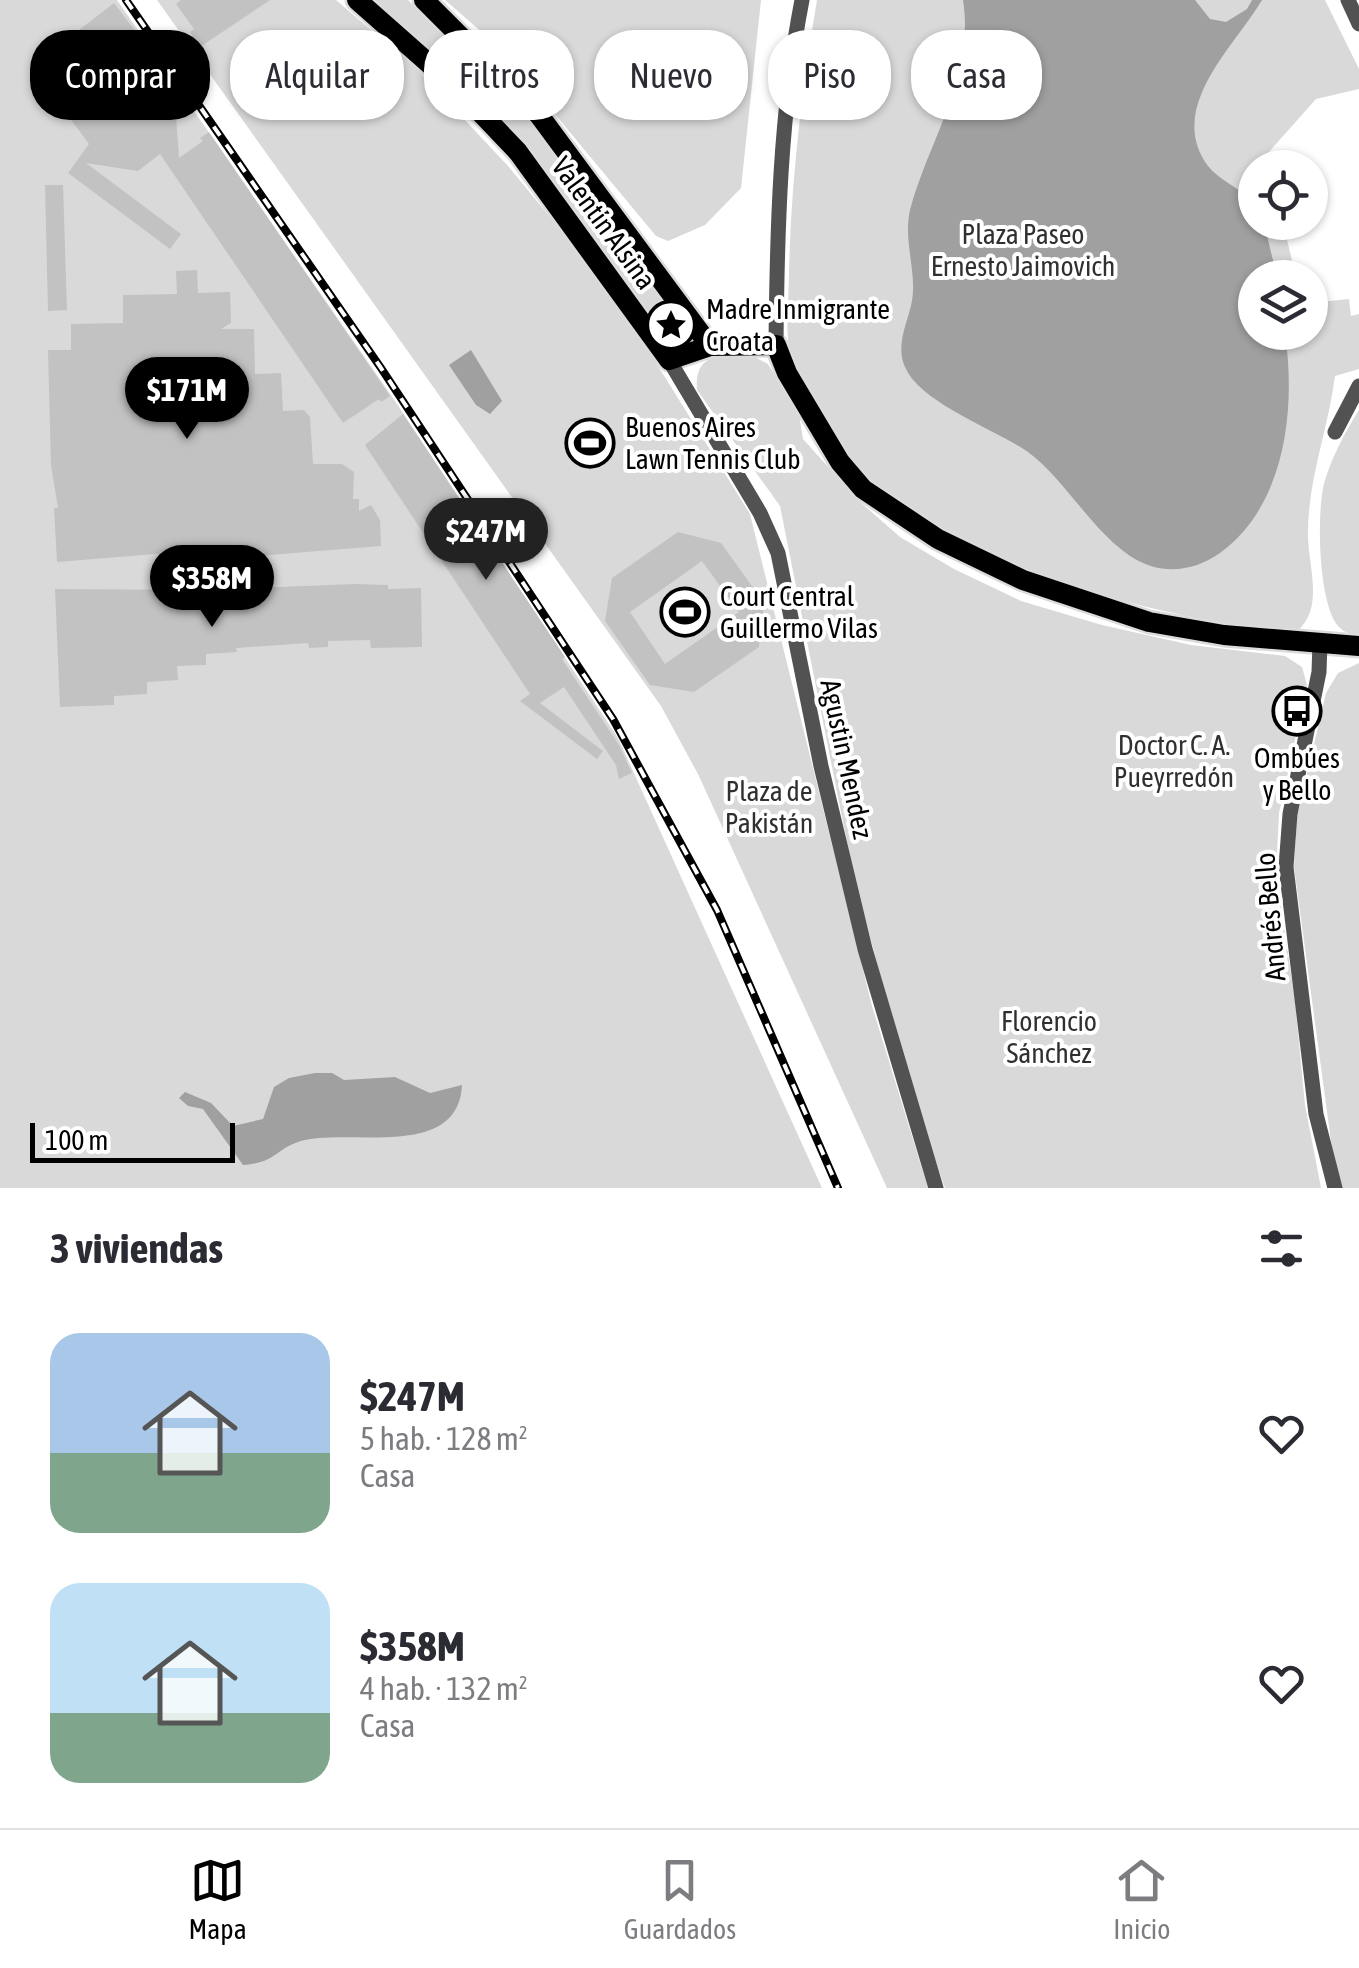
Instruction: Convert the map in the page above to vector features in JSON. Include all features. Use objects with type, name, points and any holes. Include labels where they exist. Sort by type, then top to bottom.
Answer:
[{"type":"main road","name":"Valentín Alsina","points":[[358,0],[460,90],[518,152],[669,360]]},
{"type":"main road","name":"Valentín Alsina","points":[[424,0],[539,115],[710,346]]},
{"type":"main road","points":[[669,360],[710,346],[776,345],[787,373],[852,476],[887,508],[938,540],[1022,580],[1149,622],[1224,635],[1359,646]]},
{"type":"street","points":[[776,345],[777,253],[789,78],[802,0]]},
{"type":"street","points":[[1348,0],[1359,24]]},
{"type":"street","name":"Agustin Mendez","points":[[669,360],[760,513],[778,553],[820,766],[864,949],[936,1188]]},
{"type":"street","points":[[1335,432],[1359,386]]},
{"type":"street","name":"Andrés Bello","points":[[1320,642],[1319,672],[1290,814],[1286,867],[1316,1114],[1335,1188]]},
{"type":"green space","points":[[0,0],[117,0],[138,30],[30,30],[30,120],[200,120],[395,401],[618,738],[822,1188],[0,1188]]},
{"type":"green space","name":"Buenos Aires Lawn Tennis Club","points":[[157,0],[336,0],[371,30],[230,30],[230,102],[210,74],[210,30],[178,30]]},
{"type":"green space","points":[[366,0],[408,0],[438,30],[424,30],[424,62],[404,40],[404,30],[394,30]]},
{"type":"green space","points":[[445,0],[761,0],[741,188],[705,225],[668,241],[656,236],[560,120],[574,120],[574,30],[479,30]]},
{"type":"green space","name":"Plaza Paseo Ernesto Jaimovich","points":[[817,0],[1325,0],[1359,69],[1359,89],[1316,99],[1271,150],[1238,150],[1238,240],[1287,240],[1292,260],[1238,260],[1238,350],[1328,350],[1328,301],[1349,299],[1351,316],[1359,314],[1359,369],[1335,376],[1314,476],[1308,537],[1313,600],[1297,631],[1186,616],[1058,581],[939,528],[890,496],[852,460],[802,379],[788,340],[795,169],[800,120],[891,120],[891,30],[813,30]]},
{"type":"green space","name":"Buenos Aires Lawn Tennis Club","points":[[404,58],[424,77],[424,120],[465,120],[560,229],[630,321],[750,514],[872,1006],[928,1188],[887,1188],[698,774],[661,706],[243,120],[404,120]]},
{"type":"green space","points":[[479,120],[530,120],[538,128],[688,332],[682,339],[664,341],[594,243]]},
{"type":"green space","points":[[747,353],[768,364],[799,414],[803,439],[859,501],[900,537],[954,569],[1021,601],[1102,625],[1191,645],[1285,656],[1302,667],[1307,685],[1279,813],[1276,873],[1305,1105],[1321,1188],[945,1188],[914,1101],[854,877],[780,506],[697,390],[697,378],[704,363],[718,356]]},
{"type":"green space","points":[[1359,410],[1359,635],[1343,630],[1331,614],[1320,533],[1325,480]]},
{"type":"green space","points":[[1359,663],[1359,1188],[1342,1188],[1333,1156],[1294,867],[1297,817],[1326,693],[1338,673]]},
{"type":"shaded area","points":[[963,0],[1195,0],[1210,19],[1226,22],[1247,9],[1252,0],[1262,0],[1209,78],[1194,122],[1197,144],[1208,166],[1238,190],[1238,240],[1268,240],[1273,260],[1238,260],[1238,350],[1287,350],[1287,423],[1272,482],[1260,509],[1242,533],[1203,562],[1167,569],[1131,556],[1100,530],[1028,452],[942,404],[913,380],[905,367],[902,342],[913,290],[910,210],[943,120],[1042,120],[1042,30],[965,28]]},
{"type":"shaded area","points":[[471,350],[502,401],[490,414],[476,405],[449,365]]},
{"type":"shaded area","points":[[332,1073],[344,1080],[395,1077],[430,1093],[462,1085],[456,1109],[441,1125],[420,1133],[318,1138],[290,1145],[269,1159],[243,1165],[203,1109],[188,1106],[179,1098],[185,1092],[211,1103],[233,1126],[263,1119],[274,1087],[289,1078]]},
{"type":"building","points":[[181,0],[270,0],[210,40],[210,30],[193,30],[176,4]]},
{"type":"building","points":[[114,3],[135,30],[79,30]]},
{"type":"building","points":[[71,120],[176,120],[179,158],[209,132],[390,396],[343,423],[160,154],[138,171],[86,163],[181,234],[170,249],[68,173],[89,144]]},
{"type":"building","points":[[45,185],[63,185],[67,310],[48,311]]},
{"type":"building","points":[[197,270],[198,293],[230,292],[231,323],[221,329],[254,329],[255,374],[281,373],[283,411],[304,410],[310,417],[313,464],[342,464],[354,472],[353,499],[359,499],[359,511],[371,505],[380,520],[381,546],[245,557],[245,552],[180,552],[57,562],[54,508],[58,508],[51,465],[48,350],[71,350],[71,324],[123,323],[123,295],[177,294],[176,271]]},
{"type":"building","points":[[403,414],[565,657],[562,659],[619,745],[632,773],[619,779],[616,765],[564,687],[540,703],[603,751],[597,759],[520,701],[530,694],[365,445]]},
{"type":"building","name":"Court Central Guillermo Vilas","points":[[678,532],[721,543],[764,603],[759,647],[694,692],[650,685],[605,621],[612,578]],"holes":[[[702,561],[739,612],[665,664],[630,612]]]},
{"type":"building","points":[[388,585],[388,589],[421,588],[422,647],[371,648],[370,640],[328,641],[328,647],[309,648],[308,643],[236,648],[237,652],[206,654],[206,665],[177,666],[178,680],[147,682],[147,694],[114,696],[114,705],[60,707],[55,589],[204,590]]},
{"type":"railway","points":[[126,0],[381,368],[613,719],[717,910],[838,1188]]},
{"type":"place","name":"Madre Inmigrante Croata","points":[[671,325]]},
{"type":"place","name":"Buenos Aires Lawn Tennis Club","points":[[590,443]]},
{"type":"place","name":"Court Central Guillermo Vilas","points":[[685,612]]},
{"type":"place","name":"Ombúes y Bello","points":[[1297,711]]},
{"type":"park label","name":"Doctor C. A. Pueyrredón","points":[[1174,761]]},
{"type":"park label","name":"Plaza de Pakistán","points":[[769,807]]},
{"type":"park label","name":"Florencio Sánchez","points":[[1049,1037]]}]
